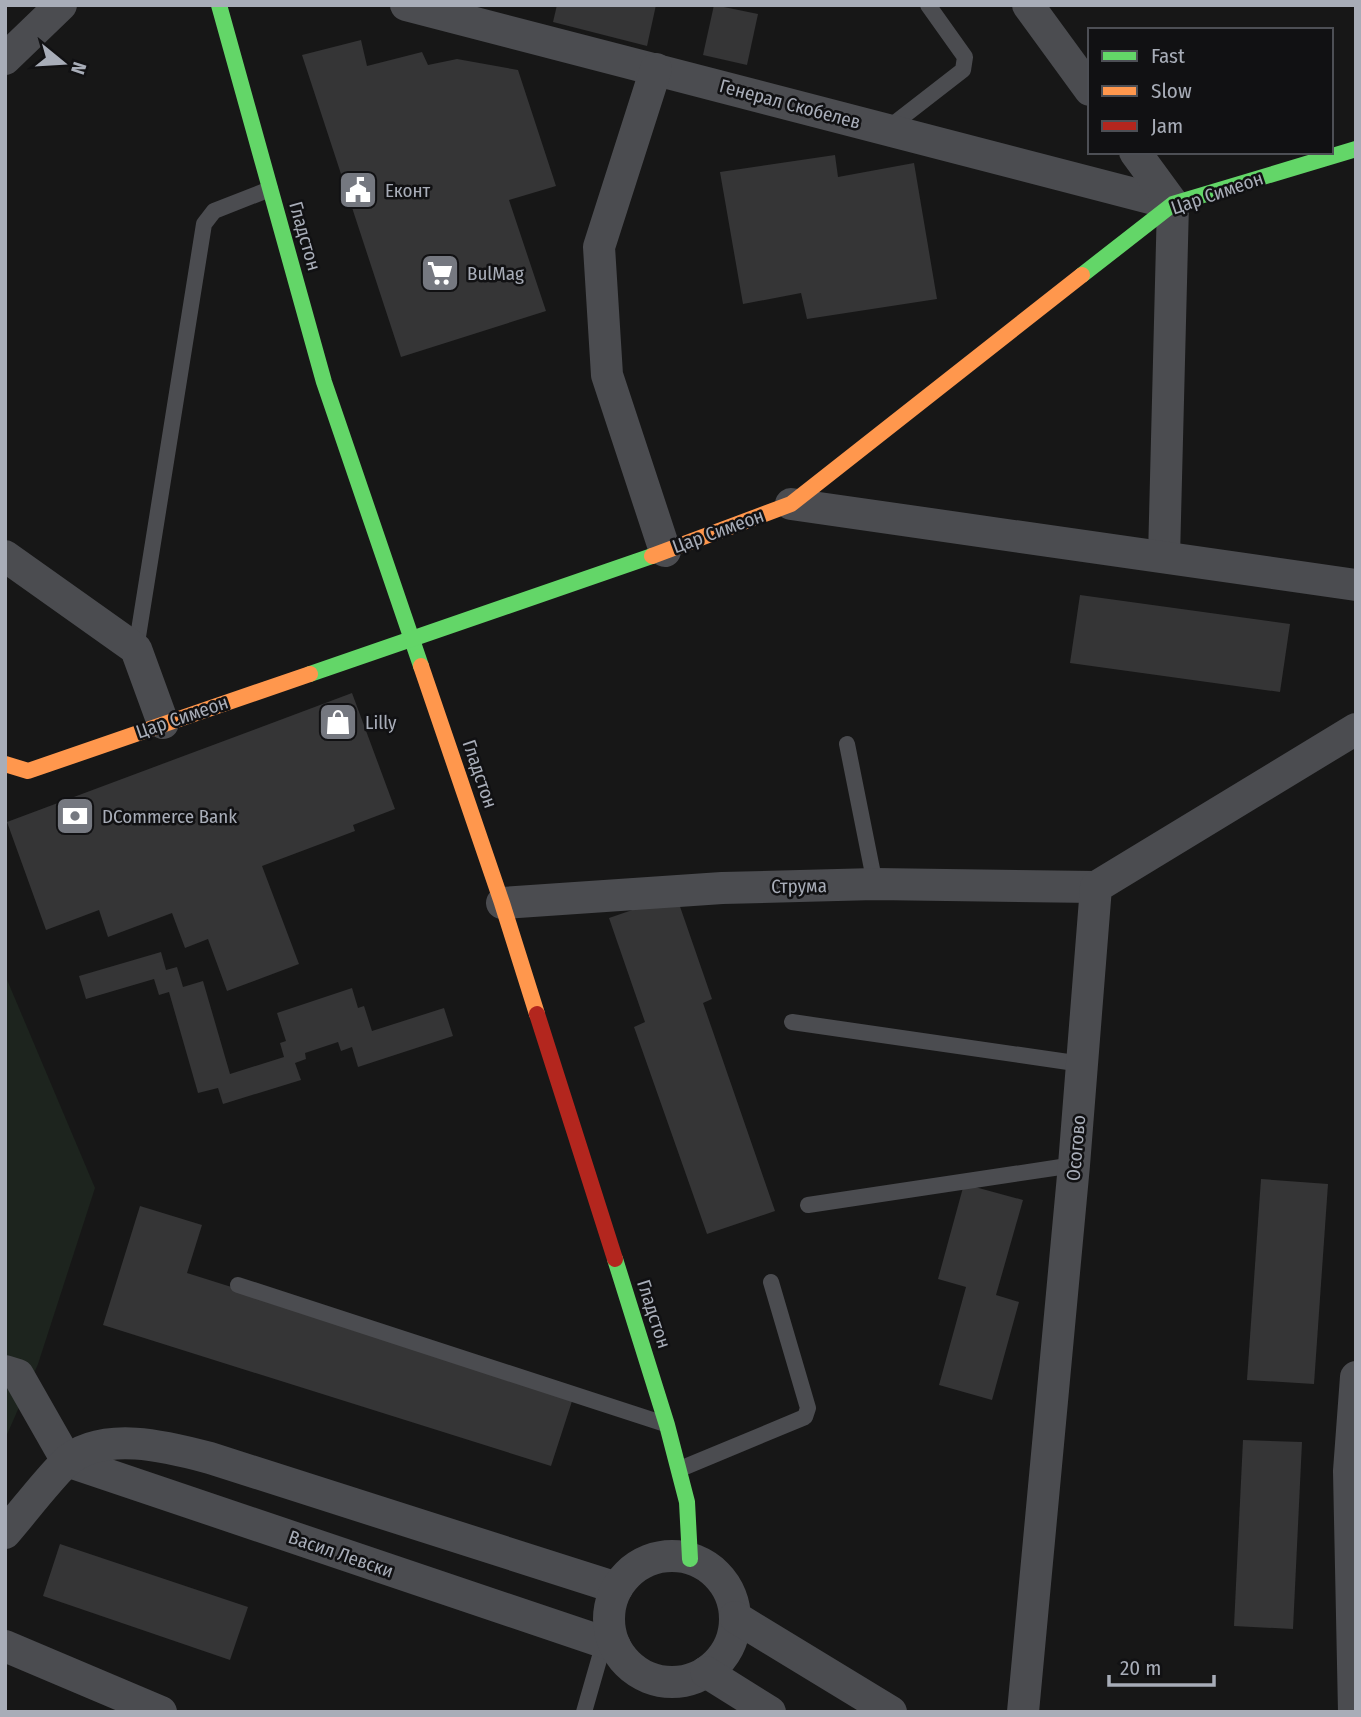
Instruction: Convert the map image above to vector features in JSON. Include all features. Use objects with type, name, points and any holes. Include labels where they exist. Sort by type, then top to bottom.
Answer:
[{"type":"street","points":[[5,59],[61,5]]},
{"type":"street","name":"Гладстон","points":[[219,5],[324,382],[502,903],[667,1425],[687,1502],[690,1559]]},
{"type":"street","name":"Генерал Скобелев","points":[[406,5],[1173,204]]},
{"type":"street","points":[[1028,5],[1088,87]]},
{"type":"street","points":[[656,69],[599,247],[607,375],[665,551]]},
{"type":"street","name":"Цар Симеон","points":[[13,771],[411,640],[791,504],[1173,204],[1356,149]]},
{"type":"street","points":[[1136,154],[1173,204],[1164,557]]},
{"type":"street","points":[[791,504],[1356,585]]},
{"type":"street","points":[[5,556],[136,649],[163,723]]},
{"type":"street","points":[[1096,887],[1356,729]]},
{"type":"street","name":"Струма","points":[[502,903],[722,888],[874,884],[1096,887]]},
{"type":"street","name":"Осогово","points":[[1023,1712],[1074,1165],[1096,887]]},
{"type":"street","points":[[5,1371],[18,1375],[67,1461]]},
{"type":"street","points":[[1354,1712],[1349,1471],[1356,1377]]},
{"type":"street","points":[[5,1533],[67,1461],[109,1445],[156,1445],[183,1451],[617,1588]]},
{"type":"street","name":"Васил Левски","points":[[67,1461],[609,1638]]},
{"type":"street","points":[[673,1556],[690,1559],[707,1567],[722,1580],[731,1597],[735,1617],[732,1638],[722,1658],[706,1672],[686,1681],[665,1682],[644,1676],[627,1664],[609,1638],[609,1612],[617,1588],[627,1575],[640,1565],[656,1558],[673,1556]]},
{"type":"street","points":[[735,1617],[891,1712]]},
{"type":"street","points":[[5,1646],[162,1712]]},
{"type":"street","points":[[706,1672],[770,1712]]},
{"type":"lane","points":[[887,129],[964,70],[965,57],[928,5]]},
{"type":"lane","points":[[136,649],[204,225],[214,211],[270,189]]},
{"type":"lane","points":[[846,744],[874,884]]},
{"type":"lane","points":[[792,1022],[1082,1064]]},
{"type":"lane","points":[[808,1205],[1074,1165]]},
{"type":"lane","points":[[680,1469],[805,1417],[808,1408],[771,1282]]},
{"type":"lane","points":[[238,1285],[667,1425]]},
{"type":"lane","points":[[584,1712],[609,1638]]},
{"type":"shaded area","points":[[5,975],[95,1188],[38,1364],[5,1439]]},
{"type":"building","points":[[557,5],[656,5],[647,46],[553,22]]},
{"type":"building","points":[[714,5],[758,14],[747,65],[703,55]]},
{"type":"building","points":[[361,40],[367,66],[422,52],[428,65],[457,59],[518,70],[556,186],[509,200],[546,311],[401,357],[302,55]]},
{"type":"building","points":[[835,155],[838,177],[914,163],[937,299],[807,319],[801,293],[743,304],[720,172]]},
{"type":"building","points":[[1080,595],[1290,624],[1280,692],[1070,663]]},
{"type":"building","points":[[352,693],[395,809],[353,825],[355,831],[262,866],[299,964],[227,991],[208,939],[185,948],[172,913],[108,937],[99,910],[46,930],[7,822]]},
{"type":"building","points":[[676,895],[712,999],[703,1003],[775,1211],[707,1234],[634,1027],[645,1022],[609,918]]},
{"type":"building","points":[[161,952],[166,970],[177,967],[183,987],[203,981],[230,1074],[284,1057],[280,1043],[286,1041],[277,1013],[352,988],[358,1008],[364,1006],[372,1031],[444,1008],[453,1036],[358,1067],[352,1047],[341,1051],[338,1042],[305,1053],[306,1059],[295,1063],[301,1080],[223,1104],[218,1088],[198,1093],[169,992],[159,995],[154,979],[86,999],[79,976]]},
{"type":"building","points":[[1261,1179],[1328,1184],[1314,1384],[1247,1380]]},
{"type":"building","points":[[964,1184],[1023,1200],[996,1295],[1019,1302],[992,1400],[939,1385],[966,1287],[938,1279]]},
{"type":"building","points":[[140,1206],[202,1225],[187,1273],[574,1395],[551,1466],[103,1325]]},
{"type":"building","points":[[1243,1440],[1302,1442],[1293,1629],[1234,1626]]},
{"type":"building","points":[[60,1544],[248,1607],[230,1660],[43,1596]]},
{"type":"traffic: fast","points":[[219,5],[324,382],[421,666]]},
{"type":"traffic: fast","points":[[1082,275],[1173,204],[1356,149]]},
{"type":"traffic: fast","points":[[310,674],[652,556]]},
{"type":"traffic: fast","points":[[615,1259],[667,1425],[687,1502],[690,1559]]},
{"type":"traffic: slow","points":[[652,556],[791,504],[1082,275]]},
{"type":"traffic: slow","points":[[421,666],[537,1014]]},
{"type":"traffic: slow","points":[[5,764],[28,771],[310,674]]},
{"type":"traffic: jam","points":[[537,1014],[615,1259]]},
{"type":"place","name":"Еконт","points":[[358,190]]},
{"type":"place","name":"BulMag","points":[[440,273]]},
{"type":"place","name":"Lilly","points":[[338,722]]},
{"type":"place","name":"DCommerce Bank","points":[[75,816]]}]
